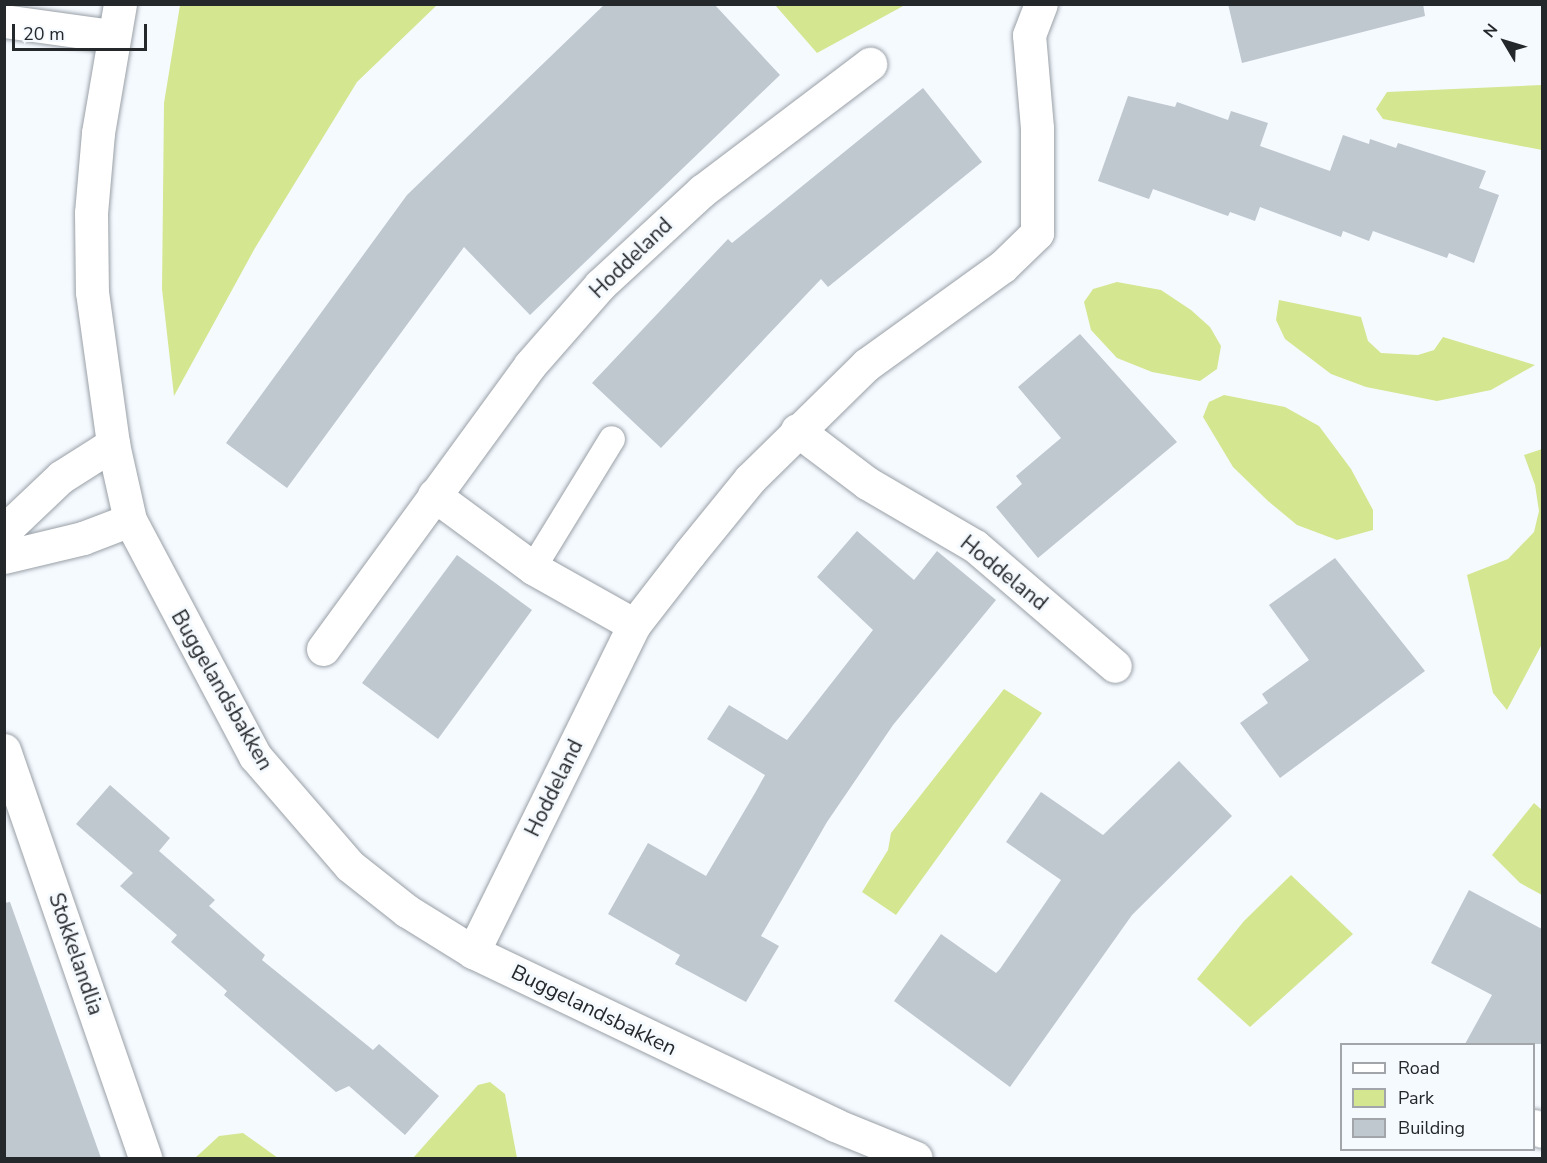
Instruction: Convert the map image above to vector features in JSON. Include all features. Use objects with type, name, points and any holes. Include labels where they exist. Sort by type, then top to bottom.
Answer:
[{"type":"street","name":"Buggelandsbakken","points":[[120,4],[112,36],[91,213],[92,292],[113,444],[130,520],[212,683],[255,756],[295,808],[350,866],[407,911],[473,952],[835,1125],[916,1158]]},
{"type":"street","name":"Hoddeland","points":[[473,952],[634,625],[750,479],[797,430],[866,365],[1002,267],[1037,233],[1037,128],[1029,35],[1041,4]]},
{"type":"street","points":[[4,21],[112,36]]},
{"type":"street","name":"Hoddeland","points":[[323,649],[530,366],[600,285],[702,191],[870,64]]},
{"type":"street","name":"Hoddeland","points":[[797,430],[867,483],[975,546],[1115,666]]},
{"type":"street","points":[[4,531],[61,477],[113,444]]},
{"type":"street","points":[[434,495],[533,568],[634,625]]},
{"type":"street","points":[[4,557],[83,538],[130,520]]},
{"type":"street","name":"Stokkelandlia","points":[[4,750],[145,1158]]},
{"type":"lane","points":[[533,568],[612,439]]},
{"type":"green space","points":[[180,5],[437,5],[357,82],[255,248],[174,396],[162,289],[164,103]]},
{"type":"green space","points":[[775,5],[905,5],[817,53]]},
{"type":"green space","points":[[1542,85],[1542,150],[1383,119],[1376,109],[1387,92]]},
{"type":"green space","points":[[1117,282],[1161,290],[1191,310],[1210,327],[1221,346],[1217,369],[1200,381],[1152,372],[1117,358],[1091,330],[1084,302],[1093,289]]},
{"type":"green space","points":[[1279,300],[1361,317],[1368,341],[1381,353],[1418,355],[1434,350],[1443,337],[1535,365],[1491,390],[1437,401],[1366,387],[1331,374],[1285,339],[1276,320]]},
{"type":"green space","points":[[1224,395],[1285,407],[1319,426],[1351,469],[1373,510],[1373,530],[1337,540],[1297,525],[1268,501],[1233,467],[1203,417],[1209,402]]},
{"type":"green space","points":[[1542,449],[1542,644],[1507,710],[1493,693],[1467,575],[1508,559],[1534,532],[1539,511],[1535,485],[1524,455]]},
{"type":"green space","points":[[1004,689],[1042,713],[896,915],[862,892],[888,850],[891,833]]},
{"type":"green space","points":[[1534,803],[1542,810],[1542,895],[1520,883],[1492,855]]},
{"type":"green space","points":[[1291,875],[1353,934],[1250,1027],[1197,979],[1244,921]]},
{"type":"green space","points":[[490,1082],[505,1094],[517,1158],[413,1158],[478,1085]]},
{"type":"green space","points":[[243,1133],[278,1158],[195,1158],[219,1136]]},
{"type":"building","points":[[605,4],[714,4],[780,75],[530,315],[464,247],[287,488],[226,443],[407,195]]},
{"type":"building","points":[[1228,4],[1423,4],[1425,16],[1242,63]]},
{"type":"building","points":[[923,88],[982,162],[828,287],[821,279],[661,448],[592,383],[728,239],[732,243]]},
{"type":"building","points":[[1128,96],[1175,107],[1177,102],[1228,120],[1231,111],[1268,123],[1260,146],[1330,171],[1343,135],[1369,144],[1370,139],[1396,148],[1398,143],[1486,171],[1479,188],[1499,195],[1474,263],[1449,253],[1447,258],[1373,231],[1369,241],[1343,231],[1341,237],[1260,207],[1255,221],[1230,212],[1228,216],[1153,189],[1149,199],[1098,181]]},
{"type":"building","points":[[1080,334],[1177,442],[1038,558],[996,507],[1022,484],[1016,476],[1061,438],[1018,387]]},
{"type":"building","points":[[857,531],[914,580],[937,551],[996,600],[893,725],[827,822],[761,936],[779,946],[746,1002],[675,964],[680,955],[608,914],[648,843],[706,876],[755,793],[765,775],[707,739],[729,705],[787,740],[873,630],[817,577]]},
{"type":"building","points":[[457,555],[532,610],[438,739],[362,683]]},
{"type":"building","points":[[1335,558],[1425,671],[1280,778],[1240,723],[1268,703],[1262,694],[1309,660],[1269,605]]},
{"type":"building","points":[[1179,761],[1232,816],[1132,915],[1010,1087],[894,1001],[941,934],[996,973],[1000,969],[1061,880],[1006,842],[1041,792],[1103,835]]},
{"type":"building","points":[[110,785],[170,838],[159,851],[215,900],[209,906],[265,955],[262,960],[373,1050],[379,1044],[439,1096],[405,1135],[349,1086],[336,1092],[224,995],[227,991],[171,942],[177,935],[120,886],[133,873],[76,824]]},
{"type":"building","points":[[1469,890],[1542,929],[1542,1044],[1466,1043],[1492,995],[1431,963]]},
{"type":"building","points":[[10,902],[101,1158],[4,1158],[4,903]]}]
